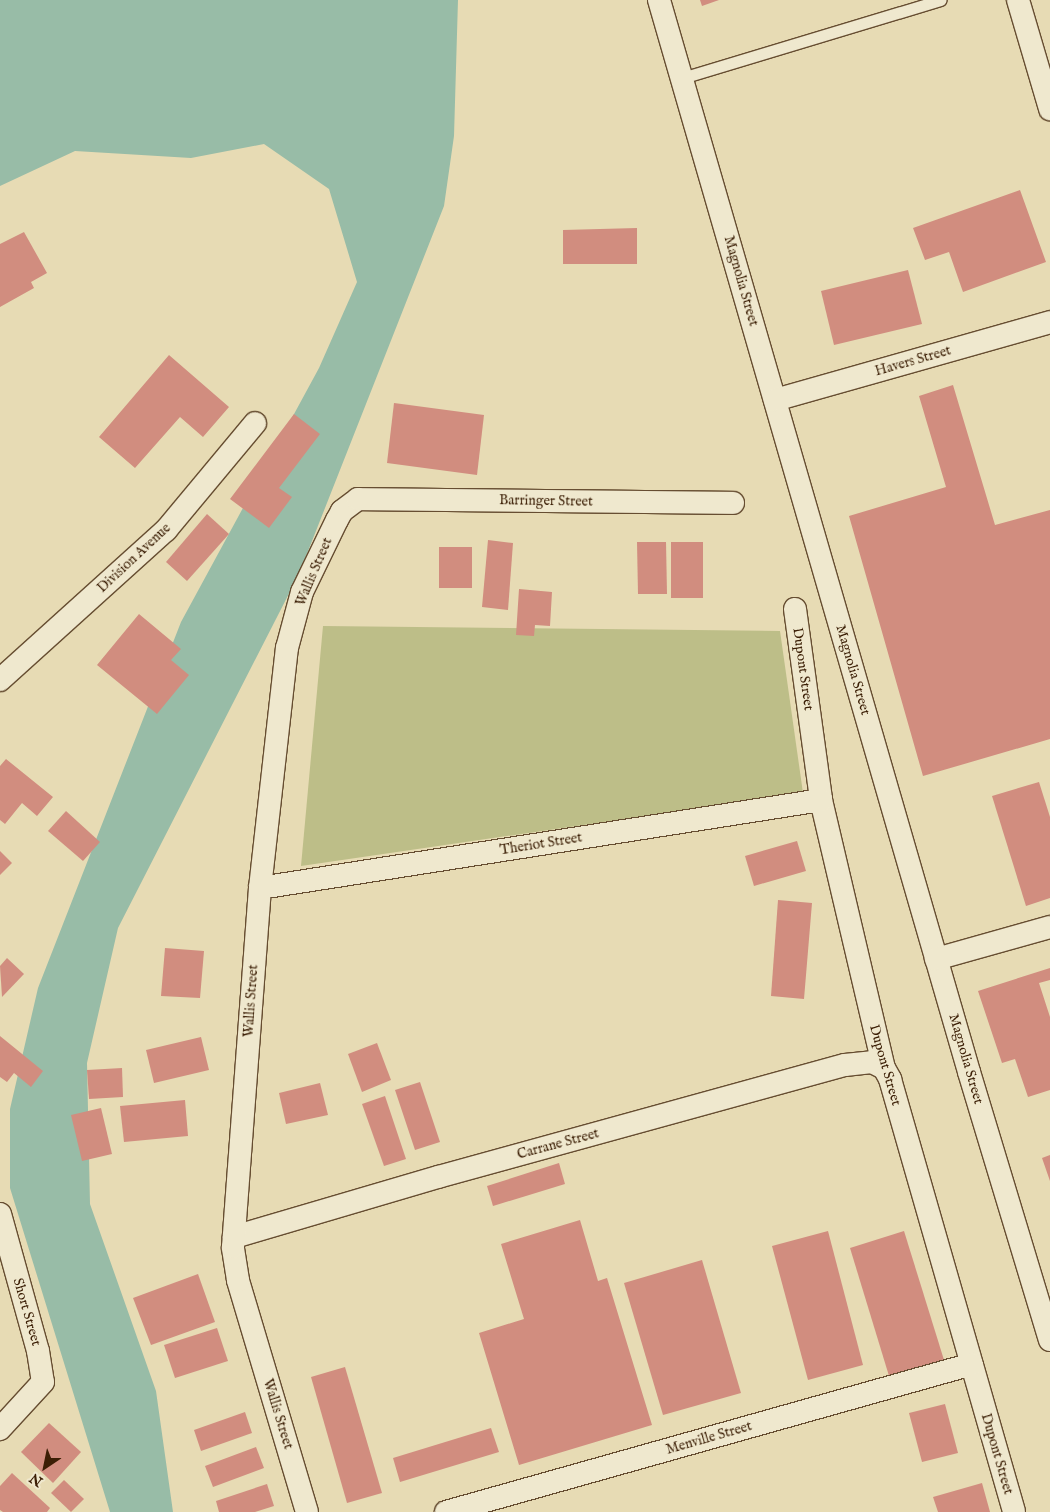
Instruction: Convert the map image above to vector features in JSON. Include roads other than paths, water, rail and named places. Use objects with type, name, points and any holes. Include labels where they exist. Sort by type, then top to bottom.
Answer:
[{"type":"street","name":"Magnolia Street","points":[[659,0],[936,959],[1050,1340]]},
{"type":"street","points":[[1018,0],[1050,109]]},
{"type":"street","name":"Havers Street","points":[[775,400],[1050,322]]},
{"type":"street","name":"Division Avenue","points":[[0,680],[166,530],[255,423]]},
{"type":"street","name":"Barringer Street","points":[[358,500],[733,503]]},
{"type":"street","name":"Wallis Street","points":[[307,1512],[238,1280],[233,1247],[260,888],[287,648],[302,592],[342,511],[358,500]]},
{"type":"street","name":"Dupont Street","points":[[795,609],[821,800],[884,1068],[890,1079],[1014,1512]]},
{"type":"street","name":"Theriot Street","points":[[260,888],[821,800]]},
{"type":"street","points":[[936,959],[1050,927]]},
{"type":"street","name":"Carrane Street","points":[[234,1237],[438,1177],[845,1065],[872,1062],[884,1068]]},
{"type":"street","name":"Short Street","points":[[0,1214],[38,1351],[43,1382],[0,1429]]},
{"type":"street","name":"Menville Street","points":[[446,1512],[972,1364]]},
{"type":"lane","points":[[682,78],[940,0]]}]
